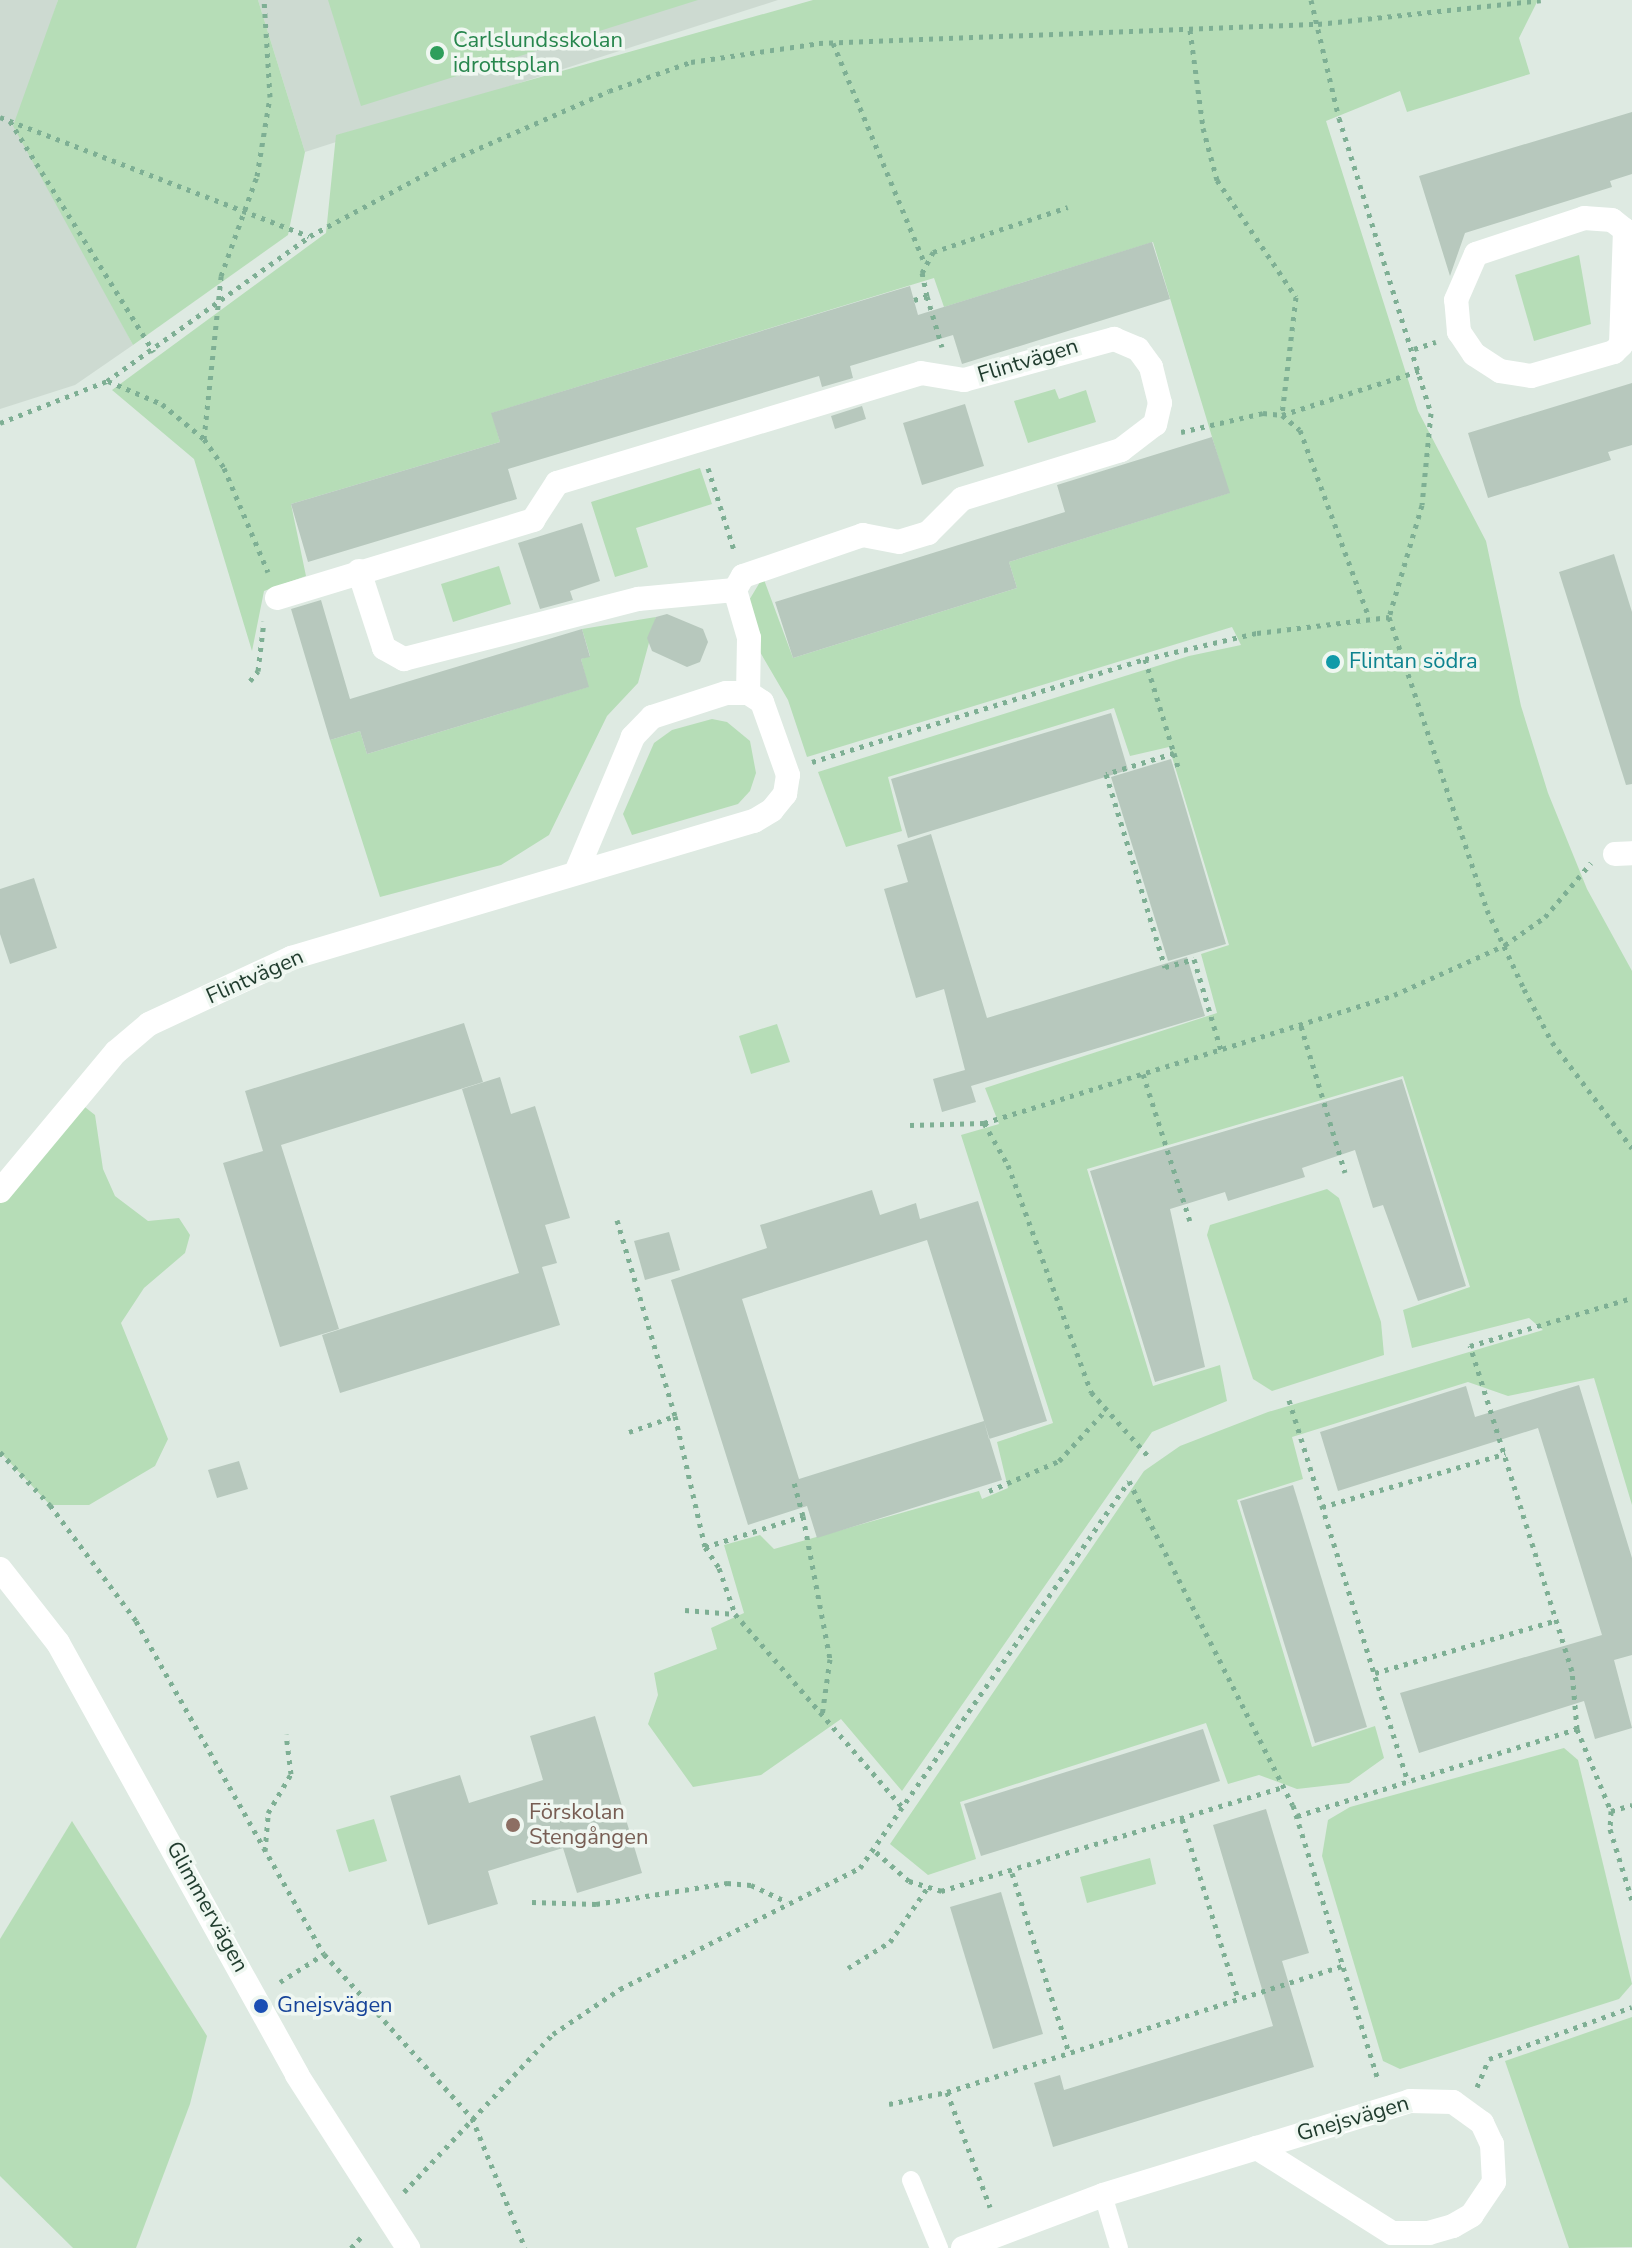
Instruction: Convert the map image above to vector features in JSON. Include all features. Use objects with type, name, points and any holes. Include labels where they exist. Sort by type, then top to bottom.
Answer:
[{"type":"street","points":[[1584,218],[1612,220],[1630,228],[1624,330],[1614,352],[1515,376],[1474,354],[1459,332],[1456,300],[1476,254],[1584,218]]},
{"type":"street","name":"Flintvägen","points":[[277,598],[359,571],[533,520],[557,483],[921,373],[964,380],[1094,341],[1126,341],[1151,367],[1160,403],[1155,424],[1121,450],[962,499],[928,533],[899,542],[863,535],[739,583],[638,599],[404,659],[384,648],[359,571]]},
{"type":"street","points":[[577,870],[633,737],[652,717],[726,693],[748,693],[749,638],[739,583]]},
{"type":"street","name":"Flintvägen","points":[[4,1176],[116,1052],[149,1024],[291,958],[577,870],[754,821],[772,810],[785,794],[784,754],[762,702],[748,693]]},
{"type":"street","name":"Glimmervägen","points":[[0,1569],[58,1643],[297,2075],[408,2248]]},
{"type":"street","name":"Gnejsvägen","points":[[963,2248],[1103,2195],[1384,2108],[1428,2099],[1467,2109],[1492,2144],[1494,2182],[1472,2215],[1429,2233],[1392,2233],[1257,2148]]},
{"type":"lane","points":[[911,2180],[939,2248]]},
{"type":"lane","points":[[1103,2195],[1119,2248]]},
{"type":"path","points":[[204,439],[215,307],[257,176],[270,97],[264,0]]},
{"type":"path","points":[[1311,0],[1339,118],[1431,413],[1422,505],[1389,617],[1505,945],[1552,1042],[1632,1148]]},
{"type":"path","points":[[0,423],[107,381],[154,352],[310,236],[452,160],[609,91],[691,62],[833,43],[1318,24],[1541,0]]},
{"type":"path","points":[[1190,30],[1203,128],[1217,180],[1296,297],[1282,415]]},
{"type":"path","points":[[833,43],[924,262],[927,296],[941,343]]},
{"type":"path","points":[[0,117],[310,236]]},
{"type":"path","points":[[9,120],[154,352]]},
{"type":"path","points":[[924,262],[945,245],[1068,207]]},
{"type":"path","points":[[914,300],[927,296]]},
{"type":"path","points":[[1196,428],[1263,413],[1282,415],[1419,371]]},
{"type":"path","points":[[107,381],[162,404],[204,439],[230,482],[277,598],[265,614],[258,671],[250,681]]},
{"type":"path","points":[[1282,415],[1300,430],[1322,476],[1369,618]]},
{"type":"path","points":[[699,440],[739,583]]},
{"type":"path","points":[[800,768],[1145,659],[1257,633],[1389,617]]},
{"type":"path","points":[[1145,659],[1178,767]]},
{"type":"path","points":[[1174,753],[1106,774],[1165,967],[1194,959],[1221,1050]]},
{"type":"path","points":[[910,1125],[984,1123],[1394,995],[1505,945],[1545,917],[1587,865],[1623,854]]},
{"type":"path","points":[[1301,1026],[1345,1173]]},
{"type":"path","points":[[1143,1074],[1190,1221]]},
{"type":"path","points":[[984,1123],[1008,1165],[1104,1412],[1148,1456]]},
{"type":"path","points":[[617,1220],[675,1416],[705,1547],[735,1614],[904,1809]]},
{"type":"path","points":[[1632,1298],[1470,1346],[1572,1671],[1577,1729],[1611,1811],[1610,1829],[1632,1900]]},
{"type":"path","points":[[1289,1400],[1408,1782]]},
{"type":"path","points":[[989,1491],[1059,1461],[1104,1412]]},
{"type":"path","points":[[629,1432],[675,1416]]},
{"type":"path","points":[[0,1452],[50,1505],[136,1621],[264,1853],[324,1954],[472,2118],[525,2248]]},
{"type":"path","points":[[1322,1507],[1505,1454]]},
{"type":"path","points":[[399,2197],[553,2034],[620,1989],[860,1868],[876,1852],[1129,1481],[1297,1816],[1384,2108]]},
{"type":"path","points":[[794,1483],[830,1659],[822,1717]]},
{"type":"path","points":[[705,1547],[803,1516]]},
{"type":"path","points":[[685,1610],[735,1614]]},
{"type":"path","points":[[1375,1673],[1557,1620]]},
{"type":"path","points":[[1297,1816],[1577,1729]]},
{"type":"path","points":[[264,1853],[268,1813],[291,1774],[286,1734]]},
{"type":"path","points":[[876,1852],[909,1881],[941,1891],[1012,1873],[1284,1787]]},
{"type":"path","points":[[1611,1811],[1632,1805]]},
{"type":"path","points":[[1182,1819],[1238,1999]]},
{"type":"path","points":[[1012,1873],[1069,2053]]},
{"type":"path","points":[[532,1902],[596,1904],[727,1883],[751,1885],[788,1902]]},
{"type":"path","points":[[848,1968],[890,1942],[928,1887]]},
{"type":"path","points":[[281,1989],[280,1977],[324,1954]]},
{"type":"path","points":[[889,2104],[947,2092],[1343,1966]]},
{"type":"path","points":[[1467,2109],[1489,2059],[1632,2007]]},
{"type":"path","points":[[947,2092],[999,2232]]},
{"type":"path","points":[[351,2248],[363,2235]]},
{"type":"shaded area","points":[[0,0],[58,0],[17,125],[133,345],[75,385],[0,409]]},
{"type":"shaded area","points":[[258,0],[778,0],[305,152]]},
{"type":"green space","points":[[58,0],[258,0],[305,152],[288,235],[133,345],[13,126]]},
{"type":"green space","name":"Carlslundsskolan idrottsplan","points":[[328,0],[698,0],[361,106]]},
{"type":"green space","points":[[813,0],[1538,0],[1519,38],[1530,74],[1407,112],[1400,91],[1326,121],[1418,411],[1486,541],[1521,706],[1548,793],[1587,889],[1632,971],[1632,1505],[1594,1378],[1508,1396],[1468,1382],[1292,1437],[1303,1479],[1237,1500],[1312,1747],[1375,1726],[1384,1758],[1349,1783],[1297,1789],[1259,1775],[1228,1784],[1206,1723],[960,1802],[976,1859],[928,1875],[890,1844],[1144,1471],[1180,1446],[1268,1412],[1543,1330],[1529,1318],[1412,1348],[1403,1310],[1470,1287],[1403,1076],[1087,1169],[1153,1386],[1220,1365],[1227,1401],[1152,1432],[902,1791],[841,1719],[761,1775],[693,1787],[648,1724],[658,1695],[654,1673],[717,1649],[711,1628],[744,1613],[724,1545],[760,1535],[774,1549],[979,1491],[982,1499],[1008,1488],[997,1442],[1053,1423],[961,1135],[999,1124],[985,1088],[1217,1013],[1201,954],[1229,945],[1169,747],[1130,756],[1114,708],[888,777],[902,831],[846,847],[818,772],[1189,656],[1241,645],[1232,627],[807,757],[788,700],[760,652],[748,602],[763,577],[793,658],[1017,588],[1009,562],[1229,493],[1153,242],[944,307],[934,278],[492,413],[500,442],[291,504],[306,576],[264,591],[252,651],[194,459],[112,390],[326,233],[336,135]]},
{"type":"green space","points":[[1579,255],[1591,324],[1534,341],[1515,275]]},
{"type":"green space","points":[[1055,389],[1059,399],[1086,390],[1096,422],[1028,443],[1014,401]]},
{"type":"green space","points":[[700,468],[712,504],[636,528],[648,567],[615,577],[591,502]]},
{"type":"green space","points":[[499,566],[511,604],[453,622],[441,584]]},
{"type":"green space","points":[[656,617],[638,683],[607,716],[549,835],[501,865],[380,897],[330,740],[360,731],[367,754],[588,687],[581,659],[590,656],[582,629]]},
{"type":"green space","points":[[712,719],[727,722],[750,741],[756,773],[750,791],[738,804],[632,835],[623,814],[654,743],[672,730]]},
{"type":"green space","points":[[777,1024],[790,1062],[751,1074],[739,1036]]},
{"type":"green space","points":[[76,1100],[95,1115],[103,1169],[115,1196],[148,1221],[179,1218],[190,1235],[185,1253],[144,1288],[121,1323],[168,1439],[155,1466],[89,1505],[50,1505],[0,1452],[0,1191]]},
{"type":"green space","points":[[1327,1189],[1339,1198],[1381,1322],[1384,1355],[1272,1391],[1253,1379],[1207,1235],[1210,1225]]},
{"type":"green space","points":[[1564,1748],[1578,1760],[1632,1984],[1619,1999],[1400,2069],[1383,2061],[1322,1856],[1328,1820],[1350,1807]]},
{"type":"green space","points":[[374,1819],[387,1861],[349,1872],[336,1830]]},
{"type":"green space","points":[[72,1821],[207,2036],[190,2104],[136,2248],[73,2248],[0,2176],[0,1939]]},
{"type":"green space","points":[[1150,1858],[1156,1884],[1087,1903],[1080,1877]]},
{"type":"green space","points":[[1632,2017],[1632,2247],[1569,2248],[1505,2061]]},
{"type":"building","points":[[1632,112],[1632,174],[1610,181],[1612,187],[1465,233],[1450,276],[1419,176]]},
{"type":"building","points":[[1152,242],[1170,299],[962,364],[953,335],[850,366],[853,378],[822,387],[819,376],[508,469],[517,499],[308,562],[291,504],[500,442],[491,413],[910,286],[918,315]]},
{"type":"building","points":[[1632,383],[1632,445],[1608,452],[1611,460],[1488,498],[1468,433]]},
{"type":"building","points":[[965,404],[984,466],[922,485],[903,423]]},
{"type":"building","points":[[862,406],[866,419],[835,429],[831,416]]},
{"type":"building","points":[[1212,437],[1230,493],[1009,562],[1017,588],[793,658],[775,602],[1065,512],[1057,485]]},
{"type":"building","points":[[582,523],[600,581],[570,591],[573,600],[540,609],[518,543]]},
{"type":"building","points":[[1614,554],[1632,612],[1632,784],[1626,785],[1559,572]]},
{"type":"building","points":[[321,600],[350,699],[582,629],[590,657],[581,659],[589,687],[367,754],[360,731],[330,740],[291,609]]},
{"type":"building","points":[[667,614],[703,629],[708,642],[700,662],[687,667],[652,651],[647,638],[656,617]]},
{"type":"building","points":[[1111,713],[1128,770],[908,838],[891,779]]},
{"type":"building","points":[[1171,759],[1226,944],[1168,961],[1111,777]]},
{"type":"building","points":[[931,834],[987,1018],[1187,957],[1205,1016],[971,1086],[976,1102],[942,1112],[933,1079],[965,1070],[944,989],[916,998],[884,889],[908,882],[897,845]]},
{"type":"building","points":[[34,878],[57,948],[10,964],[0,934],[0,889]]},
{"type":"building","points":[[464,1023],[483,1082],[281,1145],[339,1329],[280,1347],[223,1163],[263,1151],[245,1091]]},
{"type":"building","points":[[500,1077],[511,1114],[535,1106],[570,1218],[545,1225],[557,1263],[542,1267],[560,1325],[340,1393],[322,1335],[519,1273],[462,1089]]},
{"type":"building","points":[[1402,1079],[1466,1286],[1418,1301],[1383,1205],[1373,1208],[1355,1150],[1302,1168],[1305,1177],[1228,1201],[1225,1192],[1170,1209],[1205,1367],[1155,1382],[1090,1171]]},
{"type":"building","points":[[872,1190],[880,1215],[916,1203],[920,1219],[978,1201],[1047,1421],[989,1439],[1002,1480],[817,1538],[807,1506],[748,1525],[671,1280],[767,1248],[760,1225]],"holes":[[[927,1240],[984,1421],[799,1479],[742,1299]]]},
{"type":"building","points":[[669,1232],[680,1270],[645,1280],[634,1241]]},
{"type":"building","points":[[1579,1385],[1632,1558],[1632,1655],[1614,1660],[1632,1728],[1595,1739],[1584,1701],[1419,1753],[1400,1693],[1602,1635],[1538,1428],[1338,1491],[1320,1432],[1466,1386],[1475,1417]]},
{"type":"building","points":[[239,1461],[248,1489],[217,1498],[208,1470]]},
{"type":"building","points":[[1293,1485],[1367,1727],[1315,1743],[1240,1501]]},
{"type":"building","name":"Förskolan Stengången","points":[[595,1716],[642,1873],[577,1893],[563,1848],[488,1871],[498,1904],[428,1925],[390,1796],[460,1775],[469,1803],[543,1780],[530,1736]]},
{"type":"building","points":[[1203,1729],[1220,1781],[981,1856],[964,1804]]},
{"type":"building","points":[[1266,1809],[1309,1953],[1282,1961],[1314,2067],[1053,2147],[1034,2083],[1060,2075],[1064,2090],[1273,2026],[1213,1825]]},
{"type":"building","points":[[1001,1892],[1043,2034],[993,2049],[950,1907]]},
{"type":"place","name":"Carlslundsskolan idrottsplan","points":[[437,53]]},
{"type":"place","name":"Flintan södra","points":[[1333,662]]},
{"type":"place","name":"Förskolan Stengången","points":[[513,1825]]},
{"type":"place","name":"Gnejsvägen","points":[[261,2006]]}]
